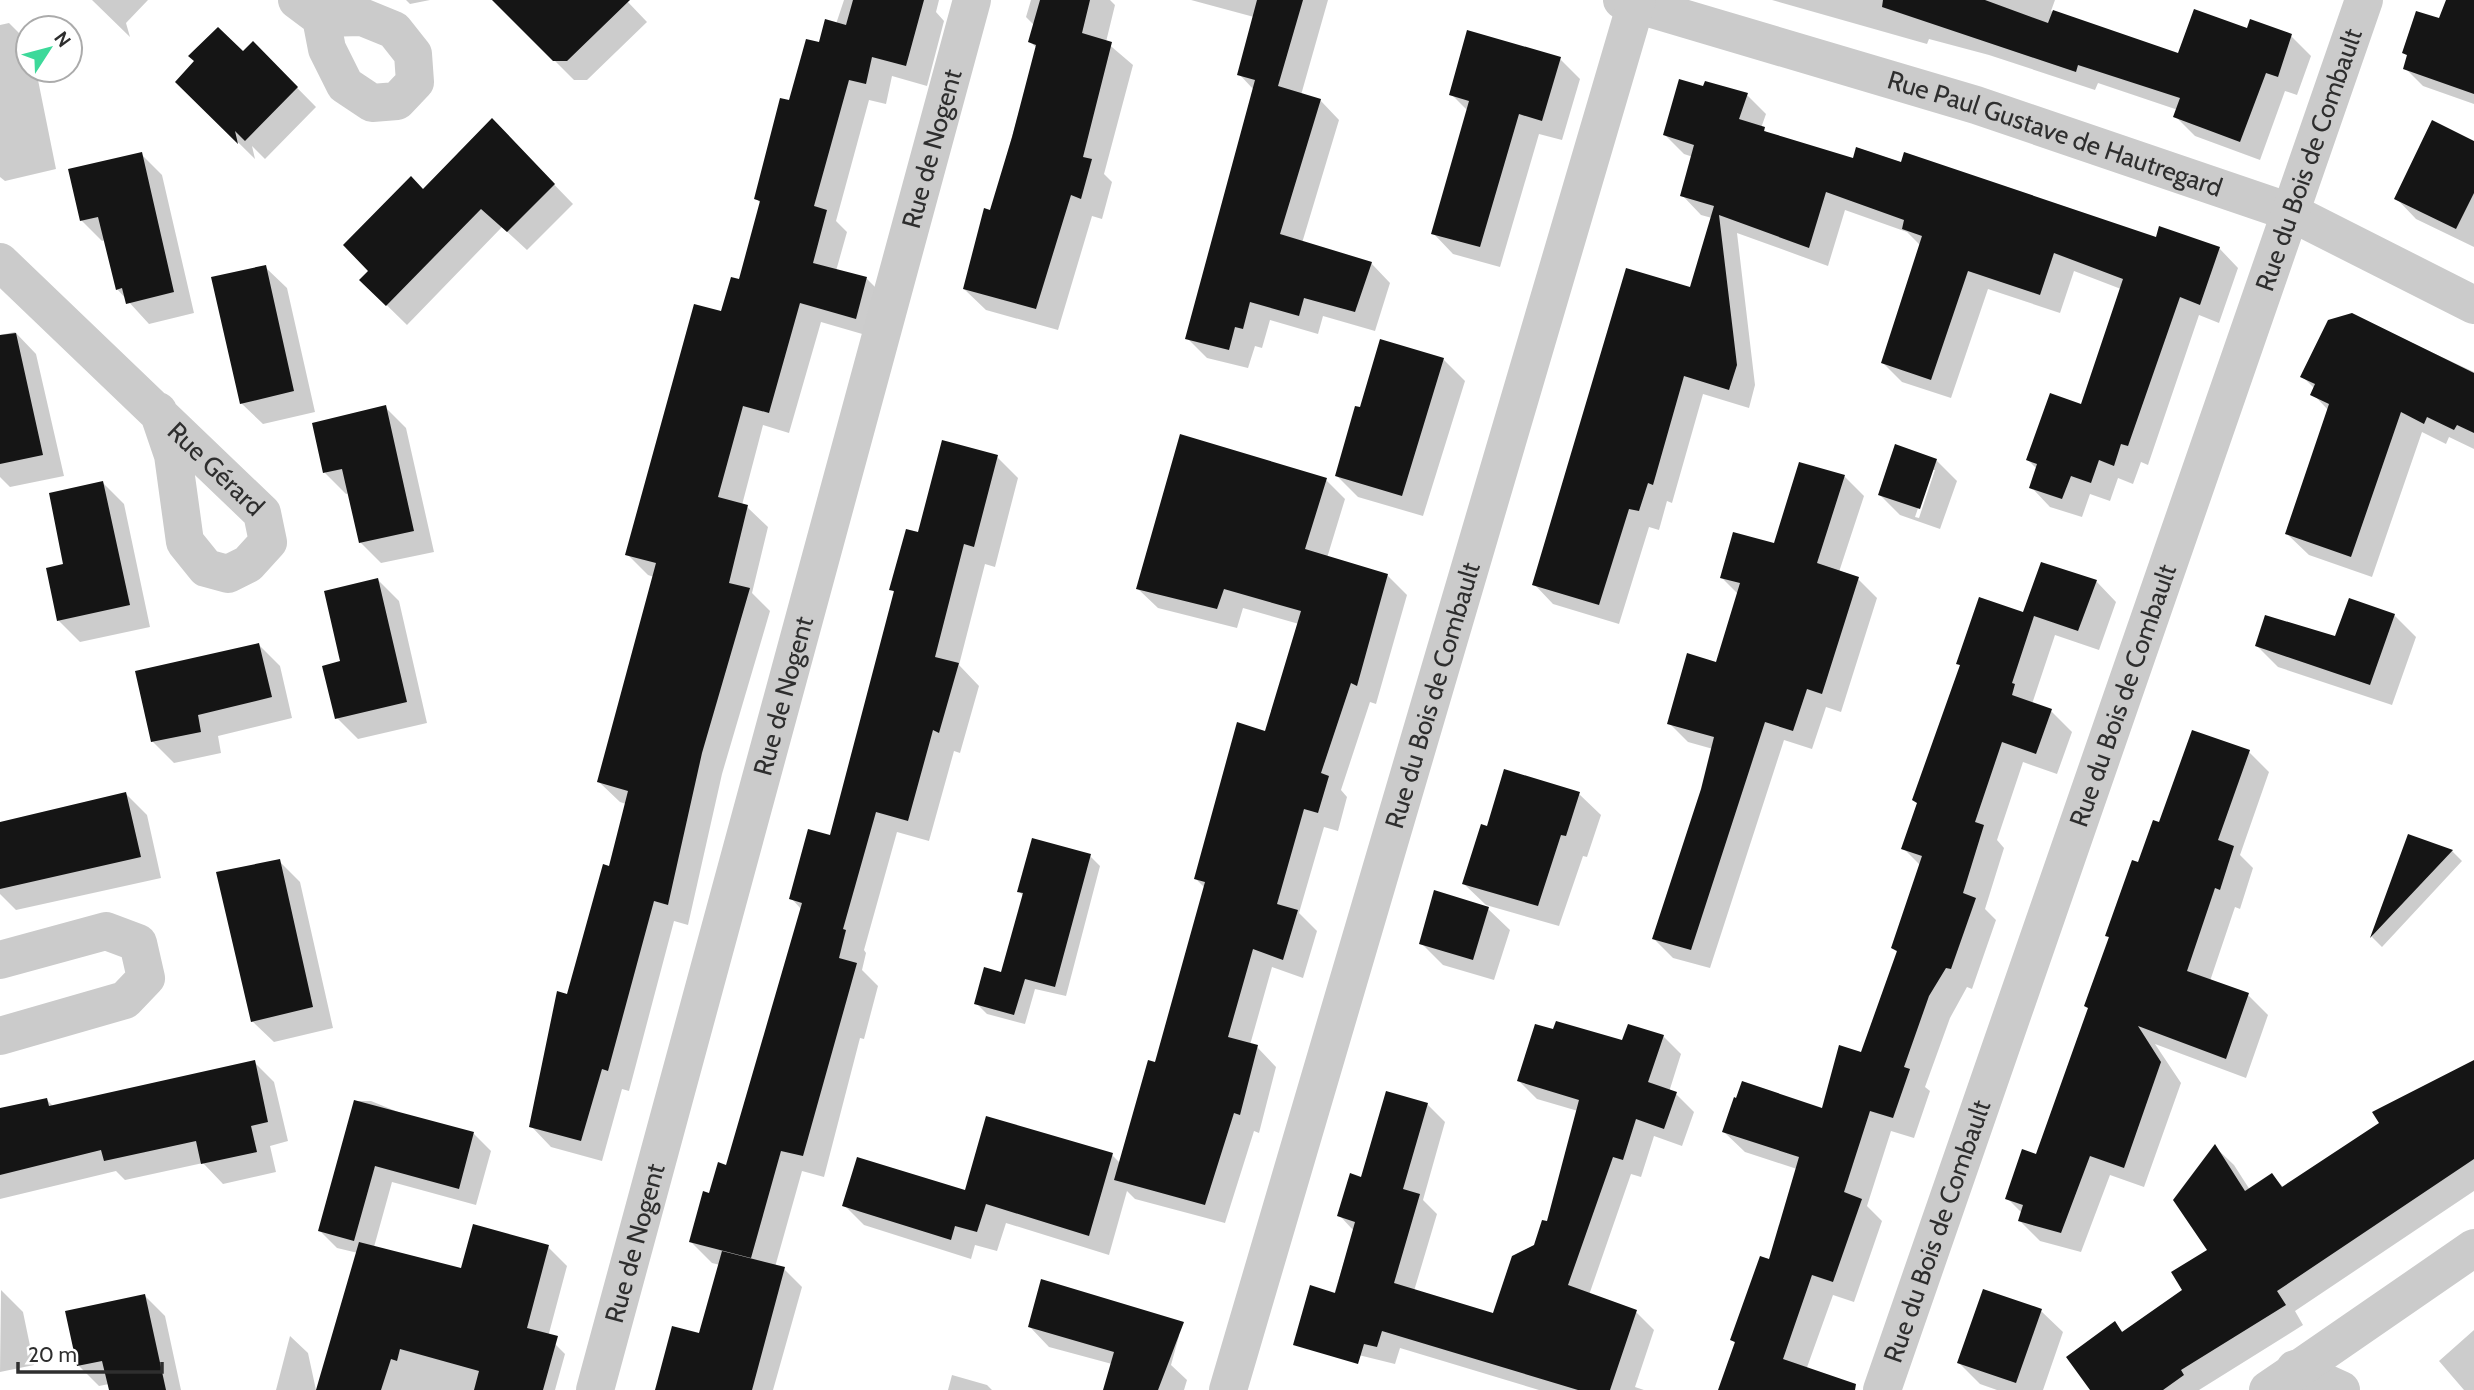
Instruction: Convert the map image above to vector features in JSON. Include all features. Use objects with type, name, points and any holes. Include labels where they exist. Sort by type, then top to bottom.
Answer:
[{"type":"street","name":"Rue de Nogent","points":[[595,1390],[972,0]]},
{"type":"street","name":"Rue du Bois de Combault","points":[[1882,1390],[2364,0]]},
{"type":"street","name":"Rue du Bois de Combault","points":[[1228,1390],[1632,1]]},
{"type":"street","name":"Rue Paul Gustave de Hautregard","points":[[1632,1],[1976,105],[2290,212],[2474,305]]},
{"type":"street","name":"Rue Gérard","points":[[0,262],[158,411]]},
{"type":"street","points":[[0,960],[106,931],[138,943],[146,978],[125,1000],[0,1036]]},
{"type":"street","points":[[2281,1380],[2474,1248]]},
{"type":"street","points":[[2281,1380],[2341,1390]]},
{"type":"building","points":[[492,0],[630,0],[567,61],[553,61]]},
{"type":"building","points":[[853,0],[924,0],[906,66],[872,57],[866,84],[849,80],[814,206],[827,210],[813,263],[867,277],[856,319],[800,303],[769,413],[743,406],[718,497],[748,505],[729,583],[750,588],[702,753],[668,905],[654,901],[608,1071],[602,1069],[581,1141],[529,1127],[557,991],[567,994],[603,864],[609,866],[628,791],[597,782],[656,563],[625,555],[694,304],[721,311],[731,277],[739,279],[760,201],[754,199],[780,98],[789,100],[806,39],[819,42],[825,19],[846,25]]},
{"type":"building","points":[[1040,0],[1090,0],[1082,33],[1112,42],[1083,157],[1092,159],[1081,199],[1071,195],[1036,309],[963,289],[984,208],[990,210],[1012,137],[1036,45],[1028,42]]},
{"type":"building","points":[[1257,0],[1303,0],[1278,86],[1321,99],[1280,234],[1372,262],[1355,312],[1304,298],[1299,316],[1250,302],[1243,329],[1235,327],[1229,350],[1185,339],[1255,80],[1237,75]]},
{"type":"building","points":[[1883,0],[1985,0],[2048,23],[2053,10],[2178,53],[2194,9],[2247,28],[2250,19],[2292,34],[2278,77],[2266,73],[2240,142],[2173,117],[2180,98],[2078,65],[2076,72],[1882,7]]},
{"type":"building","points":[[2446,0],[2474,0],[2474,94],[2403,69],[2407,55],[2402,53],[2416,11],[2439,18]]},
{"type":"building","points":[[218,27],[243,51],[253,41],[298,87],[245,141],[235,131],[238,144],[175,82],[194,61],[188,56]]},
{"type":"building","points":[[1467,30],[1561,57],[1542,121],[1519,114],[1480,247],[1431,234],[1469,101],[1449,95]]},
{"type":"building","points":[[1679,79],[1703,86],[1705,81],[1748,93],[1739,119],[1765,127],[1764,131],[1853,158],[1856,147],[1901,162],[1904,152],[2156,237],[2159,226],[2220,247],[2200,305],[2180,297],[2128,446],[2121,444],[2114,466],[2099,460],[2091,483],[2071,476],[2062,499],[2029,488],[2037,464],[2026,460],[2050,393],[2081,404],[2123,279],[2054,253],[2040,295],[1968,271],[1931,380],[1881,363],[1922,236],[1902,229],[1904,220],[1826,192],[1809,248],[1719,215],[1737,365],[1729,390],[1684,376],[1653,485],[1648,483],[1639,511],[1629,509],[1599,605],[1532,585],[1626,268],[1690,287],[1714,206],[1680,196],[1694,145],[1663,135]]},
{"type":"building","points":[[492,118],[555,184],[507,232],[481,209],[386,306],[359,280],[368,271],[343,245],[411,176],[423,189]]},
{"type":"building","points":[[2432,120],[2474,141],[2474,193],[2456,229],[2394,199]]},
{"type":"building","points":[[142,152],[174,292],[126,304],[122,288],[116,290],[98,217],[80,221],[68,169]]},
{"type":"building","points":[[266,265],[294,391],[240,404],[211,277]]},
{"type":"building","points":[[2352,313],[2474,373],[2474,433],[2457,425],[2454,430],[2427,417],[2424,424],[2401,412],[2351,557],[2285,534],[2329,404],[2310,395],[2315,384],[2300,377],[2328,320]]},
{"type":"building","points":[[16,333],[43,455],[0,464],[0,335]]},
{"type":"building","points":[[1380,339],[1444,358],[1402,496],[1335,476],[1355,406],[1360,407]]},
{"type":"building","points":[[386,405],[414,531],[359,543],[342,469],[323,473],[312,423]]},
{"type":"building","points":[[1180,434],[1327,478],[1305,549],[1388,574],[1357,686],[1351,683],[1321,773],[1329,776],[1318,813],[1304,809],[1277,904],[1298,910],[1283,960],[1253,949],[1228,1037],[1258,1045],[1240,1115],[1234,1113],[1205,1205],[1114,1180],[1148,1060],[1155,1062],[1205,882],[1194,879],[1237,722],[1265,731],[1301,611],[1224,589],[1217,609],[1136,589]]},
{"type":"building","points":[[942,440],[998,455],[974,547],[964,544],[935,657],[959,663],[939,733],[933,730],[908,821],[876,812],[843,929],[846,930],[839,958],[857,963],[803,1156],[781,1151],[751,1258],[689,1242],[703,1191],[709,1193],[718,1162],[726,1165],[802,903],[789,899],[808,829],[830,835],[894,591],[889,590],[906,529],[918,532]]},
{"type":"building","points":[[1895,444],[1937,459],[1920,509],[1878,495]]},
{"type":"building","points":[[1799,462],[1845,475],[1817,563],[1859,577],[1822,694],[1807,689],[1793,731],[1765,722],[1691,950],[1652,939],[1701,789],[1714,737],[1667,724],[1687,653],[1716,662],[1740,583],[1720,578],[1733,532],[1774,543]]},
{"type":"building","points":[[103,481],[130,605],[57,621],[46,568],[63,564],[49,493]]},
{"type":"building","points":[[2041,562],[2097,580],[2078,631],[2034,616],[2012,683],[2015,684],[2012,695],[2052,709],[2036,754],[2002,742],[1975,822],[1984,825],[1963,893],[1976,898],[1951,969],[1946,968],[1929,996],[1904,1067],[1910,1069],[1893,1118],[1870,1111],[1844,1192],[1862,1199],[1833,1282],[1812,1275],[1783,1359],[1856,1384],[1855,1390],[1718,1390],[1735,1342],[1730,1340],[1760,1256],[1769,1259],[1799,1157],[1722,1132],[1734,1097],[1736,1098],[1742,1081],[1822,1108],[1839,1045],[1861,1052],[1897,951],[1891,948],[1922,856],[1901,849],[1917,803],[1912,800],[1960,665],[1956,664],[1979,597],[2023,612]]},
{"type":"building","points":[[378,578],[407,702],[335,719],[322,666],[340,661],[324,591]]},
{"type":"building","points":[[2349,598],[2395,614],[2370,685],[2255,646],[2265,615],[2335,636]]},
{"type":"building","points":[[259,643],[272,697],[198,715],[201,732],[151,742],[135,671]]},
{"type":"building","points":[[2192,730],[2250,750],[2218,840],[2234,846],[2220,890],[2215,888],[2187,971],[2249,993],[2226,1059],[2138,1026],[2161,1062],[2124,1168],[2090,1156],[2061,1233],[2018,1221],[2023,1205],[2005,1199],[2022,1149],[2036,1154],[2088,1008],[2084,1006],[2109,937],[2105,936],[2132,860],[2138,862],[2153,820],[2159,822]]},
{"type":"building","points":[[1504,769],[1580,792],[1566,836],[1561,835],[1538,906],[1462,884],[1481,824],[1487,826]]},
{"type":"building","points":[[126,792],[141,857],[0,889],[0,822]]},
{"type":"building","points":[[2408,834],[2453,850],[2370,938]]},
{"type":"building","points":[[1032,838],[1091,854],[1055,987],[1025,979],[1014,1015],[974,1004],[984,967],[1001,972],[1023,893],[1017,892]]},
{"type":"building","points":[[280,859],[313,1007],[251,1022],[216,872]]},
{"type":"building","points":[[1434,890],[1489,907],[1473,960],[1419,944]]},
{"type":"building","points":[[1556,1021],[1622,1040],[1628,1024],[1664,1035],[1648,1082],[1677,1092],[1664,1129],[1636,1119],[1623,1160],[1613,1157],[1568,1285],[1637,1310],[1610,1390],[1578,1390],[1382,1331],[1377,1347],[1364,1344],[1358,1364],[1293,1345],[1310,1285],[1335,1293],[1355,1222],[1337,1216],[1350,1173],[1361,1177],[1386,1091],[1428,1103],[1403,1189],[1420,1194],[1394,1283],[1493,1313],[1512,1256],[1534,1245],[1542,1220],[1547,1221],[1579,1100],[1517,1081],[1535,1024],[1553,1029]]},
{"type":"building","points":[[255,1060],[268,1122],[251,1126],[257,1152],[201,1164],[196,1141],[104,1161],[101,1150],[0,1175],[0,1108],[47,1098],[49,1106]]},
{"type":"building","points":[[2474,1060],[2474,1159],[2277,1291],[2286,1305],[2181,1370],[2184,1375],[2163,1390],[2090,1390],[2066,1357],[2115,1321],[2122,1332],[2182,1290],[2171,1272],[2207,1250],[2173,1200],[2215,1144],[2245,1191],[2272,1173],[2282,1187],[2379,1123],[2372,1112]]},
{"type":"building","points":[[354,1100],[474,1132],[459,1189],[375,1166],[354,1241],[318,1231]]},
{"type":"building","points":[[986,1116],[1113,1153],[1089,1236],[986,1204],[977,1232],[955,1226],[951,1240],[842,1206],[857,1157],[965,1190]]},
{"type":"building","points":[[473,1224],[549,1245],[527,1328],[558,1336],[543,1390],[474,1390],[479,1371],[400,1349],[397,1361],[391,1359],[381,1390],[316,1390],[359,1242],[461,1268]]},
{"type":"building","points":[[722,1251],[785,1267],[752,1390],[655,1390],[672,1326],[699,1333]]},
{"type":"building","points":[[1041,1279],[1184,1322],[1158,1390],[1103,1390],[1114,1352],[1028,1327]]},
{"type":"building","points":[[1983,1289],[2042,1309],[2016,1383],[1957,1363]]},
{"type":"building","points":[[145,1294],[166,1390],[109,1390],[102,1361],[77,1366],[65,1311]]}]
